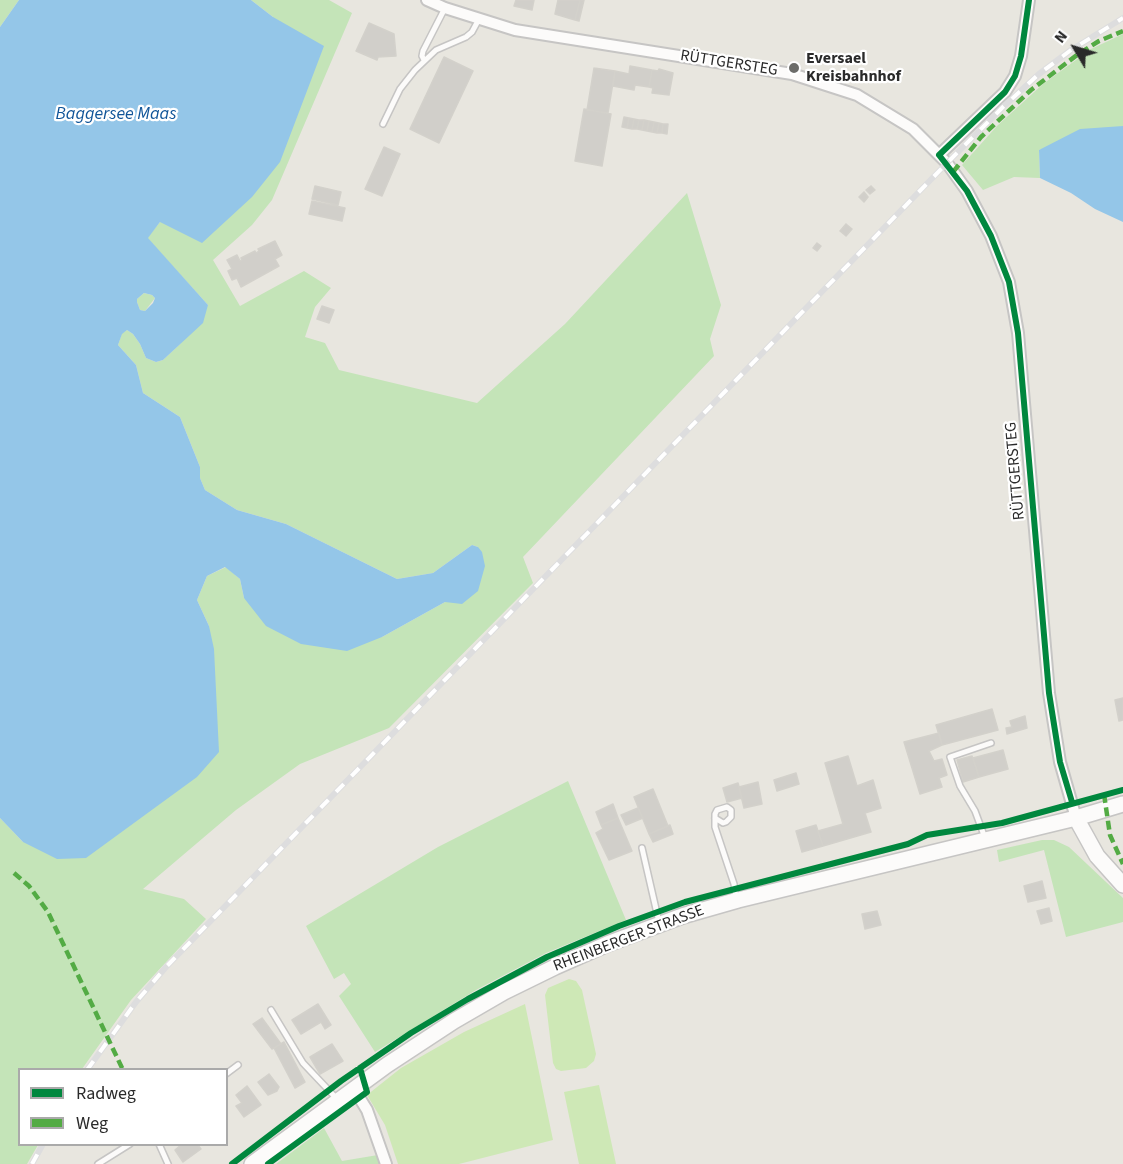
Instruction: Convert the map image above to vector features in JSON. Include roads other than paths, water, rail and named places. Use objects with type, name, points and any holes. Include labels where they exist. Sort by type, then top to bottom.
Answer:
[{"type":"main road","name":"RHEINBERGER STRASSE","points":[[252,1164],[434,1034],[504,992],[565,962],[659,924],[736,900],[1076,818],[1123,804]]},
{"type":"main road","points":[[1076,818],[1097,856],[1123,885]]},
{"type":"street","name":"RÜTTGERSTEG","points":[[427,0],[515,30],[792,74],[857,95],[913,129],[939,155],[967,191],[977,209],[991,236],[1009,282],[1018,333],[1049,693],[1060,762],[1076,818]]},
{"type":"street","points":[[939,155],[1005,92],[1015,76],[1022,56],[1029,0]]},
{"type":"street","points":[[354,1089],[367,1110],[386,1164]]},
{"type":"lane","points":[[424,60],[423,51],[445,8]]},
{"type":"lane","points":[[383,124],[400,89],[424,60],[436,50],[466,37],[472,32],[479,19]]},
{"type":"lane","points":[[986,840],[975,811],[960,786],[950,757],[991,743]]},
{"type":"lane","points":[[715,818],[715,826],[734,884],[736,900]]},
{"type":"lane","points":[[642,848],[659,924]]},
{"type":"lane","points":[[271,1010],[303,1063],[339,1100]]},
{"type":"lane","points":[[228,1072],[238,1065]]},
{"type":"lane","points":[[98,1164],[127,1146]]},
{"type":"lane","points":[[160,1146],[168,1164]]},
{"type":"water","name":"Baggersee Maas","points":[[19,0],[251,0],[273,17],[324,46],[280,162],[252,197],[202,243],[160,222],[148,238],[208,305],[203,323],[163,360],[156,362],[146,358],[140,344],[127,330],[122,334],[118,345],[136,365],[143,393],[180,417],[200,467],[200,478],[205,490],[237,510],[286,524],[397,579],[433,573],[472,545],[478,547],[482,552],[485,566],[478,591],[462,604],[445,602],[382,637],[347,651],[301,644],[266,626],[244,598],[240,579],[225,567],[207,576],[197,600],[209,626],[214,649],[219,752],[197,777],[86,858],[57,859],[23,842],[0,818],[0,27]],"holes":[[[144,293],[155,298],[153,303],[145,311],[140,310],[137,299]]]},
{"type":"water","points":[[1123,126],[1123,222],[1040,178],[1039,150],[1080,129]]},
{"type":"railway","points":[[88,1068],[136,1002],[166,967],[947,163],[1039,74],[1071,50],[1123,18]]},
{"type":"railway","points":[[32,1164],[42,1146]]},
{"type":"place","name":"Eversael Kreisbahnhof","points":[[794,68]]}]
